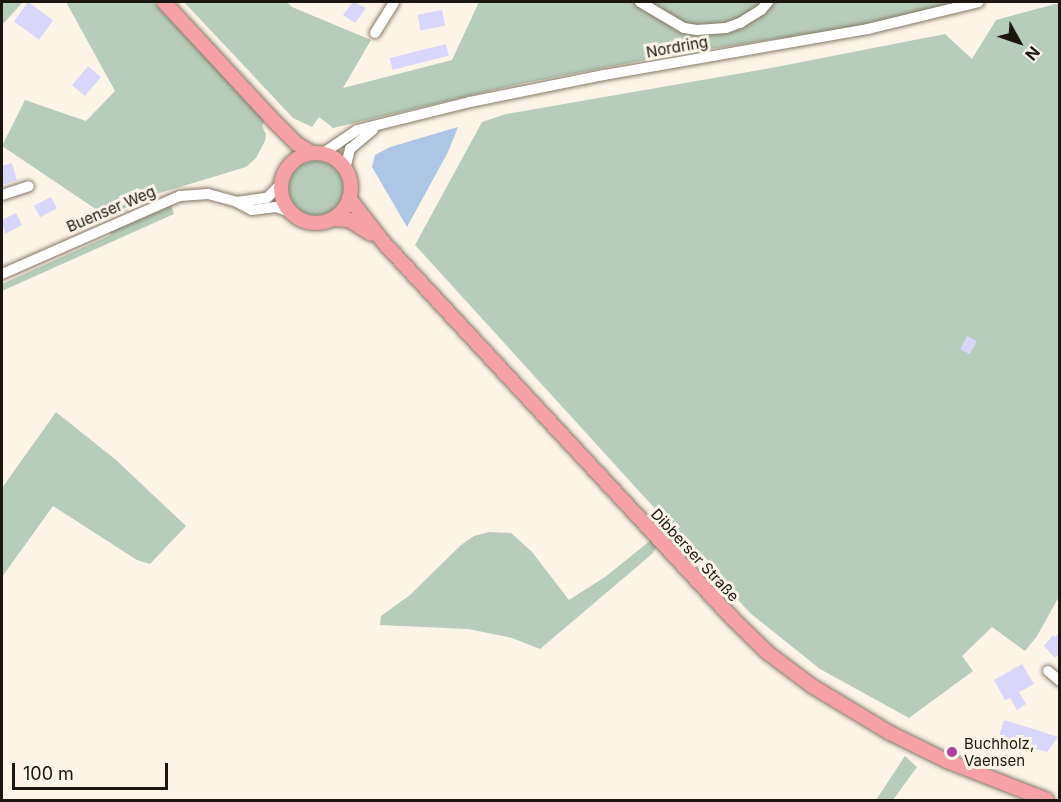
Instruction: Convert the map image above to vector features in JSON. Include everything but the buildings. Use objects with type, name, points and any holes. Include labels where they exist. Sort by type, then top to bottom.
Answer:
[{"type":"main road","points":[[164,2],[297,144],[317,154],[337,160],[345,169],[350,183],[349,198],[341,212],[332,219],[310,222],[290,212],[282,198],[281,184],[289,166],[300,157],[317,154]]},
{"type":"main road","points":[[272,119],[286,146],[289,166]]},
{"type":"main road","name":"Dibberser Straße","points":[[349,198],[385,244],[716,601],[768,653],[812,686],[890,733],[947,761],[1047,801]]},
{"type":"main road","name":"Dibberser Straße","points":[[332,219],[350,220],[385,244]]},
{"type":"street","points":[[375,33],[394,2]]},
{"type":"street","points":[[640,2],[684,28],[697,30],[726,28],[740,23],[761,10],[768,2]]},
{"type":"street","name":"Nordring","points":[[317,154],[353,132],[519,91],[868,29],[979,2]]},
{"type":"street","name":"Nordring","points":[[345,169],[352,146],[364,135],[382,125]]},
{"type":"street","name":"Buenser Weg","points":[[237,202],[267,198],[281,184]]},
{"type":"street","points":[[2,195],[29,186]]},
{"type":"street","name":"Buenser Weg","points":[[2,274],[180,196],[208,194],[237,202],[252,210],[276,207],[290,212]]},
{"type":"street","points":[[1048,671],[1059,681]]},
{"type":"green space","points":[[2,2],[23,2],[2,25]]},
{"type":"green space","points":[[66,2],[153,2],[265,120],[262,126],[266,134],[265,141],[256,158],[246,167],[160,193],[106,216],[2,146],[25,100],[86,121],[115,91]]},
{"type":"green space","points":[[184,2],[287,2],[292,7],[371,40],[343,88],[452,60],[479,2],[640,2],[673,16],[651,2],[964,2],[849,28],[676,54],[520,84],[333,128],[319,117],[312,127],[293,118]]},
{"type":"green space","points":[[1059,3],[1060,595],[1037,636],[1025,651],[992,627],[962,656],[973,671],[909,718],[820,669],[750,613],[415,245],[482,122],[506,114],[771,68],[945,34],[972,59],[996,20]]},
{"type":"green space","points":[[311,161],[321,161],[331,165],[339,173],[343,188],[339,203],[331,211],[321,215],[311,215],[301,211],[293,203],[289,193],[289,183],[293,173],[301,165]]},
{"type":"green space","points":[[171,205],[174,214],[2,291],[2,284],[111,235],[110,230]]},
{"type":"green space","points":[[56,412],[116,460],[186,526],[150,564],[137,560],[53,506],[2,577],[2,488]]},
{"type":"green space","points":[[489,532],[511,533],[532,552],[569,600],[605,577],[656,536],[660,542],[652,554],[540,649],[512,638],[468,629],[380,625],[381,616],[410,595],[461,545],[474,536]]},
{"type":"green space","points":[[905,756],[917,767],[893,800],[876,800]]},
{"type":"water","points":[[458,127],[448,152],[407,227],[372,167],[375,155],[390,147]]},
{"type":"place","name":"Buchholz, Vaensen","points":[[952,752]]}]
